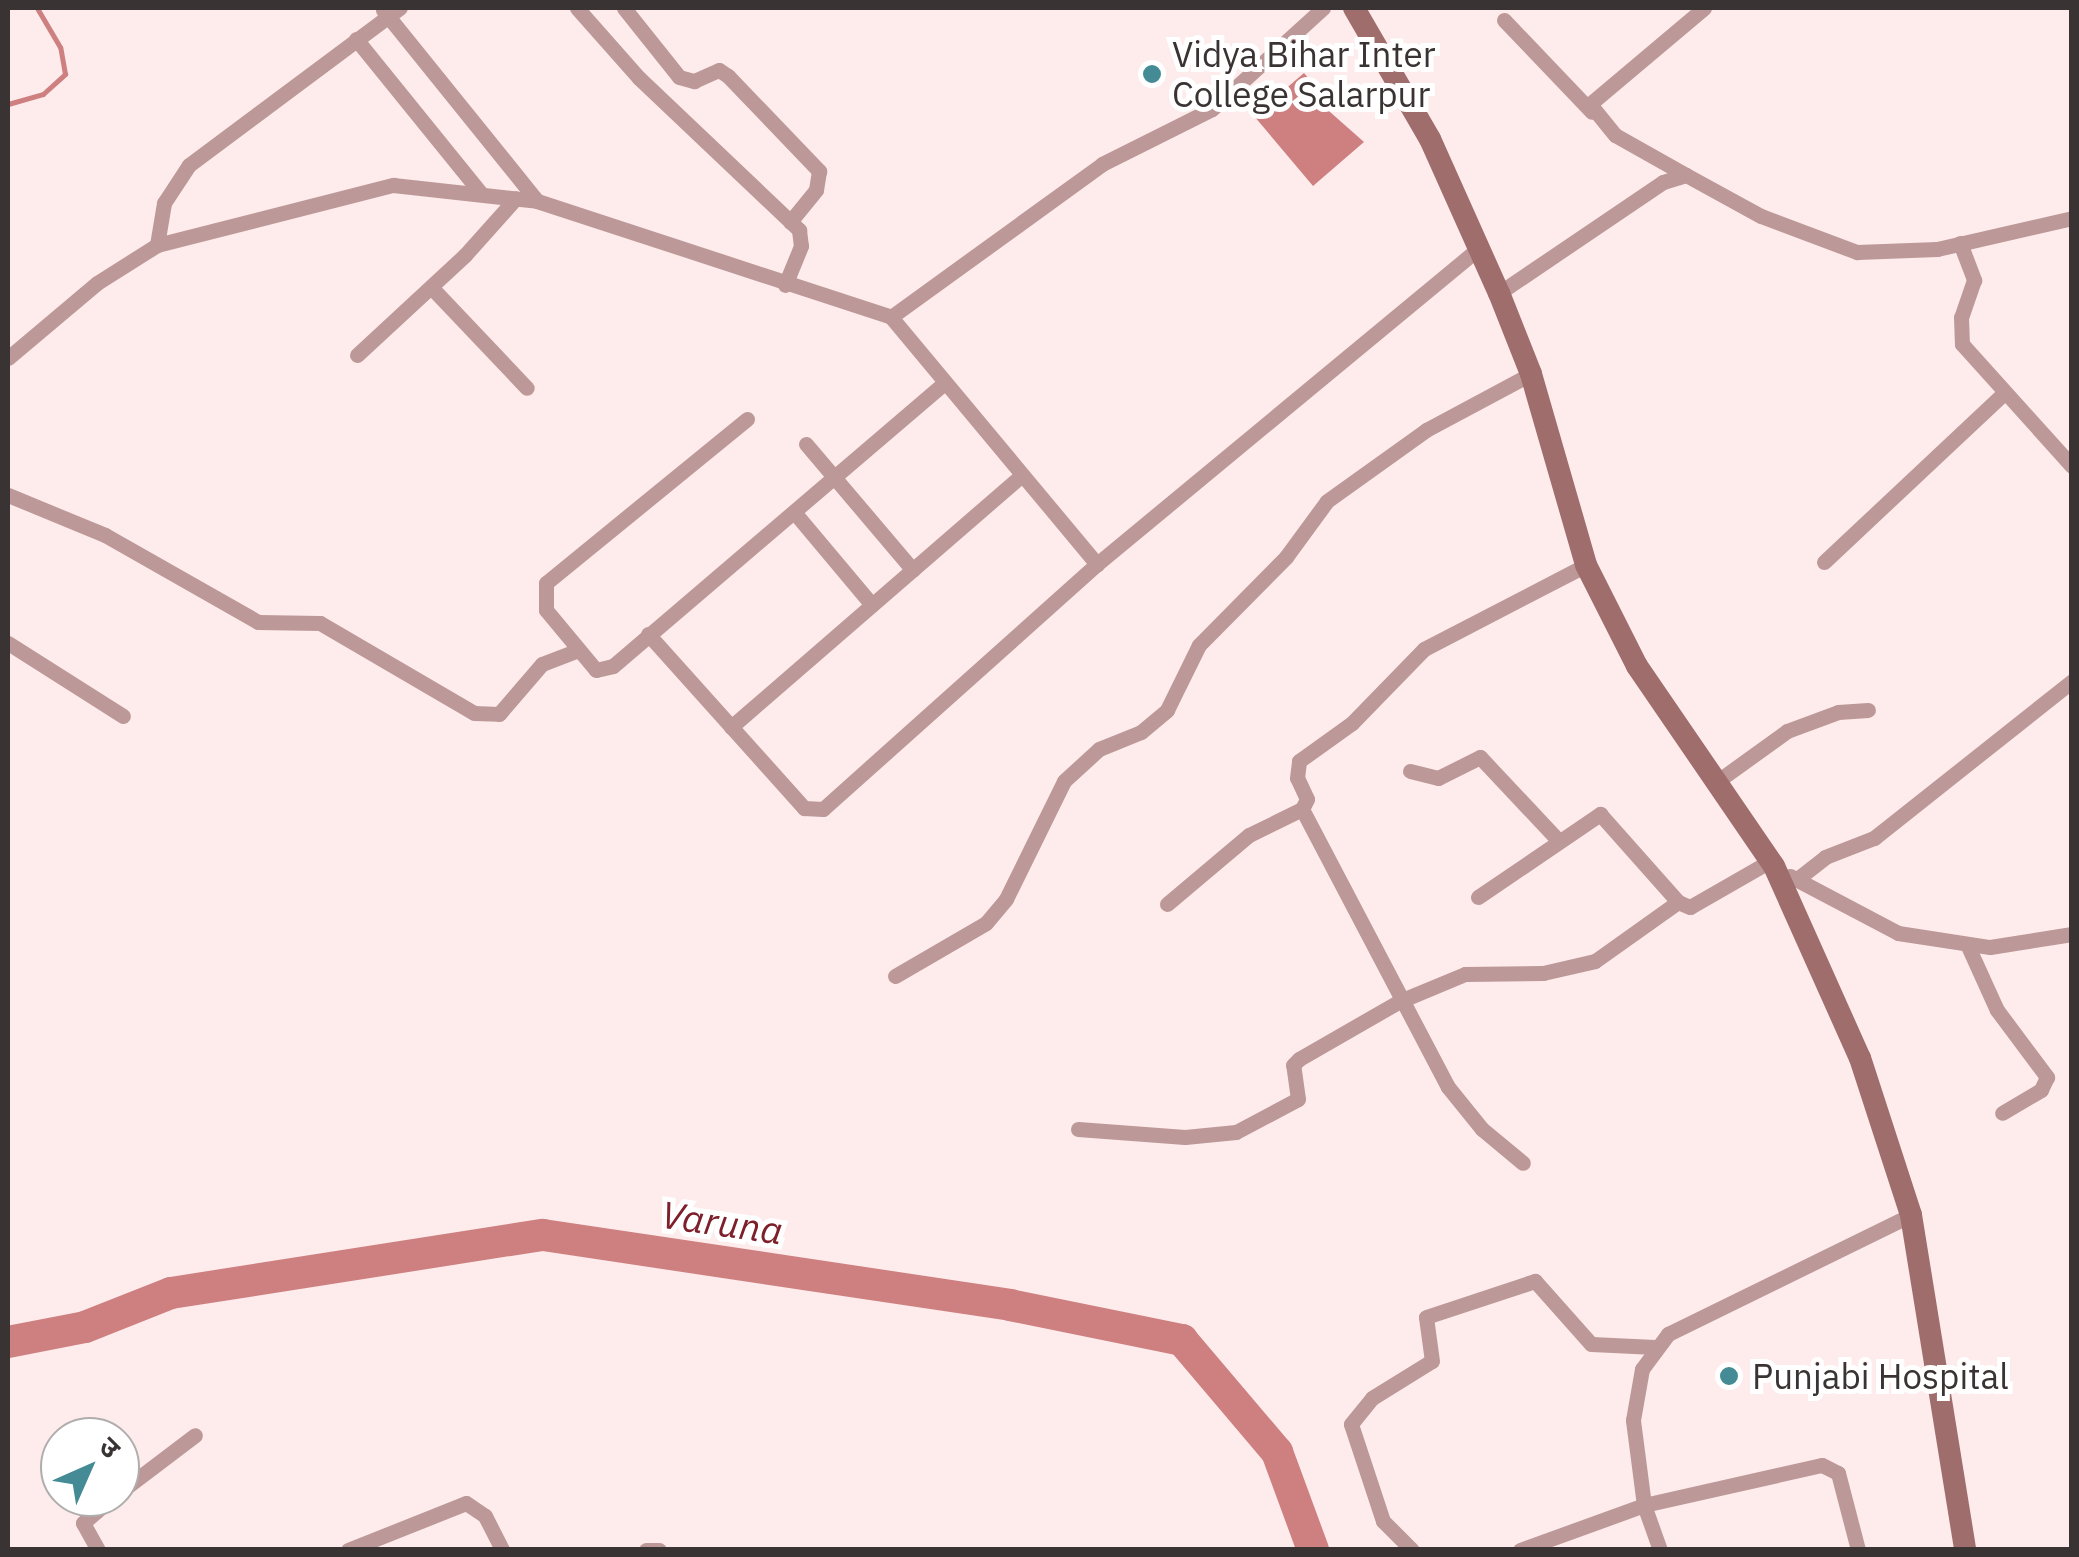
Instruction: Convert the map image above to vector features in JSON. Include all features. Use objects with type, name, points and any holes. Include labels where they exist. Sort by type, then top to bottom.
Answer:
[{"type":"street","points":[[577,8],[640,78],[802,237],[785,285]]},
{"type":"street","points":[[624,8],[678,77],[694,81],[719,70],[728,76],[819,172],[816,190],[790,222]]},
{"type":"street","points":[[890,317],[1102,164],[1212,109],[1323,8]]},
{"type":"street","points":[[1354,8],[1430,140],[1476,250],[1499,293],[1531,374],[1586,566],[1637,666],[1772,864],[1860,1058],[1911,1215],[1965,1550]]},
{"type":"street","points":[[1592,112],[1596,94],[1704,8]]},
{"type":"street","points":[[158,245],[164,203],[189,165],[356,40],[389,10],[537,201]]},
{"type":"street","points":[[1504,20],[1615,134],[1761,216],[1857,252],[1897,255],[2072,218]]},
{"type":"street","points":[[356,40],[480,192]]},
{"type":"street","points":[[1499,293],[1663,182],[1686,175]]},
{"type":"street","points":[[8,358],[98,283],[158,245],[393,185],[537,201],[890,317],[942,385],[1097,564]]},
{"type":"street","points":[[357,355],[431,287],[516,198]]},
{"type":"street","points":[[1960,243],[1974,280],[1960,317],[1962,344],[2072,466]]},
{"type":"street","points":[[648,634],[804,808],[822,809],[1097,564],[1476,250]]},
{"type":"street","points":[[431,287],[527,388]]},
{"type":"street","points":[[895,976],[986,922],[1013,886],[1064,780],[1099,749],[1141,732],[1166,710],[1198,646],[1286,558],[1327,501],[1426,430],[1531,374]]},
{"type":"street","points":[[747,419],[546,583],[546,610],[578,650],[602,672],[942,385]]},
{"type":"street","points":[[1824,562],[2004,393]]},
{"type":"street","points":[[806,444],[912,570]]},
{"type":"street","points":[[731,726],[1021,476]]},
{"type":"street","points":[[8,495],[104,535],[258,622],[320,623],[474,713],[499,714],[542,664],[578,650]]},
{"type":"street","points":[[794,512],[872,604]]},
{"type":"street","points":[[1167,904],[1250,835],[1302,808],[1307,799],[1296,778],[1299,761],[1352,722],[1424,649],[1586,566]]},
{"type":"street","points":[[8,643],[123,716]]},
{"type":"street","points":[[1796,880],[1824,856],[1874,838],[2072,681]]},
{"type":"street","points":[[1714,782],[1787,731],[1838,712],[1868,710]]},
{"type":"street","points":[[1410,771],[1438,778],[1480,758],[1558,840]]},
{"type":"street","points":[[1302,808],[1400,1000],[1461,1106],[1523,1163]]},
{"type":"street","points":[[1478,896],[1593,817],[1607,817],[1678,902]]},
{"type":"street","points":[[1772,864],[1898,933],[1967,944],[2072,934]]},
{"type":"street","points":[[1078,1129],[1185,1138],[1236,1132],[1298,1099],[1292,1065],[1299,1059],[1400,1000],[1466,974],[1543,974],[1595,961],[1678,902],[1702,904],[1772,864]]},
{"type":"street","points":[[1967,944],[1997,1010],[2048,1077],[2042,1090],[2002,1113]]},
{"type":"street","points":[[1660,1550],[1644,1504],[1633,1420],[1642,1369],[1655,1347],[1686,1322],[1911,1215]]},
{"type":"street","points":[[1412,1550],[1383,1521],[1351,1424],[1372,1398],[1432,1361],[1426,1317],[1535,1280],[1590,1344],[1655,1347]]},
{"type":"street","points":[[140,1477],[195,1435]]},
{"type":"street","points":[[1530,1548],[1644,1504],[1829,1465],[1838,1473],[1858,1550]]},
{"type":"street","points":[[348,1550],[466,1503],[485,1516],[502,1550]]},
{"type":"street","points":[[90,1517],[83,1523],[98,1550]]},
{"type":"street","points":[[646,1550],[659,1550]]},
{"type":"shaded area","points":[[1304,73],[1326,99],[1321,104],[1364,142],[1313,186],[1254,116]]},
{"type":"waterway","points":[[8,104],[43,94],[65,74],[60,47],[37,8]]},
{"type":"waterway","name":"Varuna","points":[[8,1342],[85,1327],[171,1293],[543,1235],[1010,1305],[1182,1340],[1277,1452],[1313,1550]]},
{"type":"place","name":"Vidya Bihar Inter College Salarpur","points":[[1152,74]]},
{"type":"place","name":"Punjabi Hospital","points":[[1729,1376]]}]
